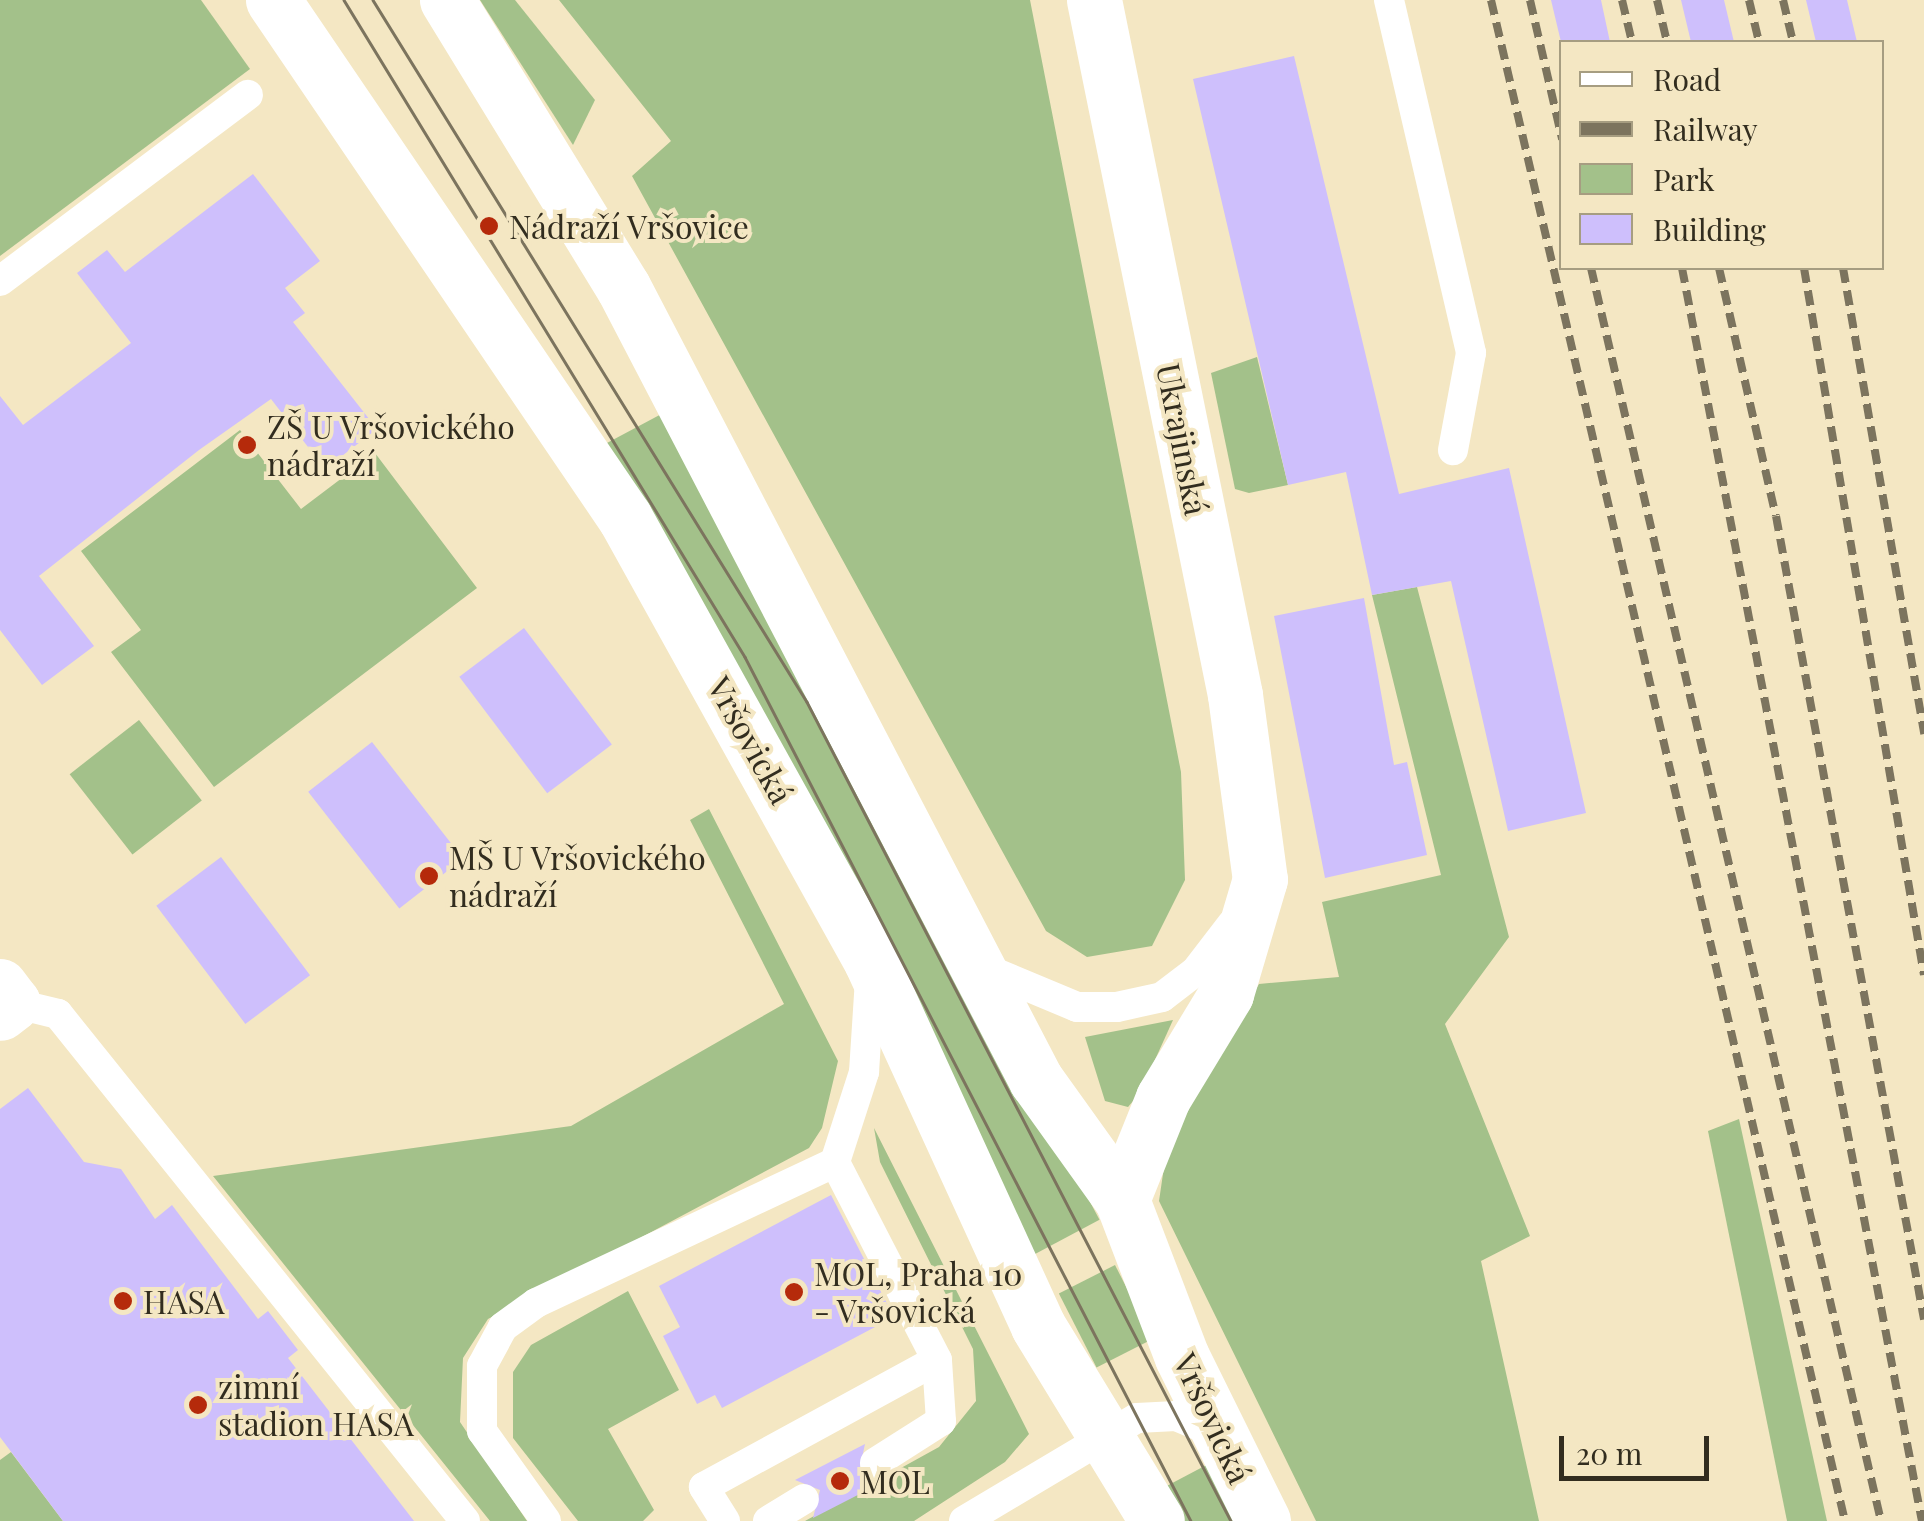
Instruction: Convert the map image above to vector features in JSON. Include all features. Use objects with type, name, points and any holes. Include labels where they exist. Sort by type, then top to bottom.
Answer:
[{"type":"main road","name":"Vršovická","points":[[274,0],[625,518],[871,962],[981,1215],[1158,1521]]},
{"type":"main road","name":"Vršovická","points":[[447,0],[624,287],[1036,1080],[1122,1200],[1219,1434],[1263,1521]]},
{"type":"main road","name":"Ukrajinská","points":[[1094,0],[1235,695],[1260,879],[1226,994],[1163,1098],[1122,1200]]},
{"type":"lane","points":[[1389,0],[1471,353],[1453,450]]},
{"type":"lane","points":[[0,281],[248,94]]},
{"type":"lane","points":[[977,964],[1078,1007],[1162,996],[1196,971],[1260,879]]},
{"type":"lane","points":[[871,962],[864,1072],[835,1162],[937,1360],[941,1420],[874,1463]]},
{"type":"lane","points":[[4,1001],[58,1014],[465,1521]]},
{"type":"lane","points":[[546,1521],[482,1431],[482,1366],[503,1327],[536,1303],[835,1162]]},
{"type":"lane","points":[[725,1521],[704,1487],[937,1360]]},
{"type":"lane","points":[[964,1521],[1105,1432],[1157,1414],[1219,1434]]},
{"type":"lane","points":[[768,1521],[804,1499]]},
{"type":"green space","points":[[0,0],[201,0],[250,69],[0,256]]},
{"type":"green space","points":[[480,0],[515,0],[595,100],[573,145]]},
{"type":"green space","points":[[559,0],[1030,0],[1181,772],[1185,880],[1152,946],[1087,957],[1046,931],[632,176],[671,141]]},
{"type":"green space","points":[[1257,357],[1288,485],[1249,493],[1235,489],[1211,373]]},
{"type":"green space","points":[[669,410],[1100,1220],[1034,1254],[604,445]]},
{"type":"green space","points":[[240,430],[301,509],[375,453],[477,588],[214,787],[111,652],[141,630],[81,551]]},
{"type":"green space","points":[[1417,587],[1509,937],[1445,1024],[1530,1236],[1481,1261],[1539,1521],[1316,1521],[1159,1201],[1168,1140],[1259,984],[1339,977],[1322,902],[1441,875],[1372,595]]},
{"type":"green space","points":[[139,720],[202,800],[132,855],[70,774]]},
{"type":"green space","points":[[709,809],[838,1061],[822,1128],[809,1148],[488,1319],[463,1358],[460,1422],[527,1521],[490,1521],[213,1176],[571,1126],[784,1004],[690,820]]},
{"type":"green space","points":[[1173,1020],[1140,1093],[1128,1107],[1105,1101],[1085,1037]]},
{"type":"green space","points":[[1739,1119],[1827,1521],[1787,1521],[1708,1131]]},
{"type":"green space","points":[[874,1128],[1029,1434],[1005,1462],[914,1521],[805,1521],[939,1447],[976,1401],[973,1349],[880,1162]]},
{"type":"green space","points":[[1115,1265],[1153,1339],[1097,1368],[1059,1294]]},
{"type":"green space","points":[[628,1291],[679,1390],[608,1429],[654,1510],[643,1521],[578,1521],[513,1438],[513,1372],[531,1345]]},
{"type":"green space","points":[[11,1452],[63,1521],[0,1521],[0,1460]]},
{"type":"green space","points":[[1214,1461],[1245,1521],[1177,1521],[1161,1489]]},
{"type":"building","points":[[1551,0],[1601,0],[1610,40],[1561,40]]},
{"type":"building","points":[[1681,0],[1724,0],[1734,40],[1691,40]]},
{"type":"building","points":[[1806,0],[1847,0],[1857,40],[1816,40]]},
{"type":"building","points":[[1294,56],[1399,494],[1509,468],[1586,813],[1508,831],[1451,581],[1372,595],[1346,472],[1288,485],[1193,79]]},
{"type":"building","points":[[253,174],[320,261],[285,288],[305,313],[293,322],[377,429],[325,469],[271,399],[199,450],[39,576],[94,646],[42,685],[0,630],[0,396],[23,425],[131,343],[77,273],[107,250],[125,272]]},
{"type":"building","points":[[1364,598],[1394,765],[1407,762],[1427,855],[1325,878],[1274,616]]},
{"type":"building","points":[[524,628],[612,745],[547,793],[459,677]]},
{"type":"building","points":[[372,742],[463,859],[399,908],[308,792]]},
{"type":"building","points":[[221,857],[310,975],[245,1024],[156,906]]},
{"type":"building","name":"HASA","points":[[28,1088],[84,1162],[121,1169],[155,1219],[172,1205],[258,1319],[268,1311],[298,1350],[288,1358],[414,1521],[63,1521],[0,1437],[0,1109]]},
{"type":"building","name":"MOL, Praha 10 - Vršovická","points":[[831,1195],[894,1317],[722,1408],[715,1395],[697,1404],[663,1336],[680,1327],[659,1286]]},
{"type":"building","name":"MOL","points":[[865,1444],[859,1472],[885,1481],[813,1518],[820,1490],[795,1480]]},
{"type":"tram line","points":[[344,0],[745,657],[1191,1521]]},
{"type":"tram line","points":[[373,0],[807,702],[1231,1521]]},
{"type":"railway","points":[[1491,0],[1845,1521]]},
{"type":"railway","points":[[1530,0],[1559,126]]},
{"type":"railway","points":[[1622,0],[1632,40]]},
{"type":"railway","points":[[1657,0],[1667,40]]},
{"type":"railway","points":[[1749,0],[1759,40]]},
{"type":"railway","points":[[1783,0],[1793,40]]},
{"type":"railway","points":[[1591,270],[1881,1521]]},
{"type":"railway","points":[[1682,270],[1922,1521]]},
{"type":"railway","points":[[1719,270],[1776,516],[1924,1319]]},
{"type":"railway","points":[[1804,270],[1924,975]]},
{"type":"railway","points":[[1843,270],[1924,734]]},
{"type":"place","name":"Nádraží Vršovice","points":[[489,226]]},
{"type":"place","name":"ZŠ U Vršovického nádraží","points":[[247,445]]},
{"type":"place","name":"MŠ U Vršovického nádraží","points":[[429,876]]},
{"type":"place","name":"MOL, Praha 10 - Vršovická","points":[[794,1292]]},
{"type":"place","name":"HASA","points":[[123,1301]]},
{"type":"place","name":"zimní stadion HASA","points":[[198,1405]]},
{"type":"place","name":"MOL","points":[[840,1481]]}]
